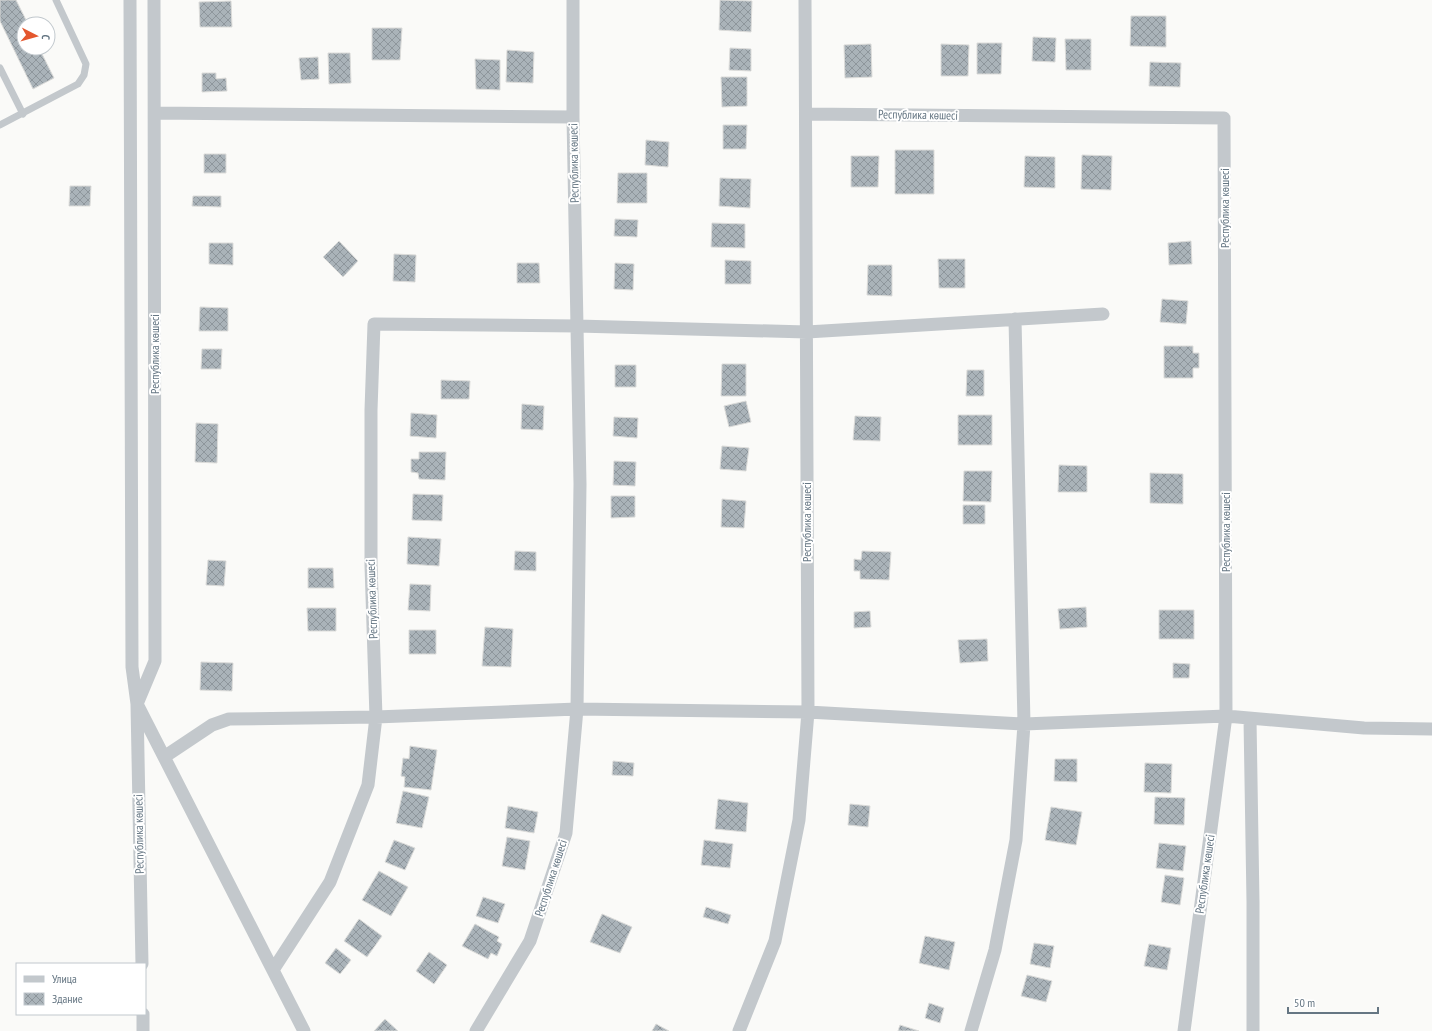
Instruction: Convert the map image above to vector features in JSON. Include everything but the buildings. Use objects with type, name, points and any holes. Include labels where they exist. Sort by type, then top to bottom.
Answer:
[{"type":"street","points":[[130,0],[132,667],[136,704],[304,1031]]},
{"type":"street","name":"Республика көшесі","points":[[142,963],[136,704],[155,661],[154,0]]},
{"type":"street","name":"Республика көшесі","points":[[476,1031],[530,941],[566,834],[577,709],[580,484],[573,117],[574,0]]},
{"type":"street","name":"Республика көшесі","points":[[739,1031],[775,941],[799,820],[808,712],[805,0]]},
{"type":"street","points":[[155,113],[573,117]]},
{"type":"street","name":"Республика көшесі","points":[[806,114],[1224,118],[1226,716],[1184,1031]]},
{"type":"street","name":"Республика көшесі","points":[[273,970],[330,882],[368,785],[376,717],[371,565],[371,410],[374,324],[577,326],[807,332],[1103,314]]},
{"type":"street","points":[[971,1031],[995,950],[1016,840],[1024,724],[1015,319]]},
{"type":"street","points":[[164,757],[212,725],[229,719],[376,717],[577,709],[808,712],[1024,724],[1226,716],[1364,728],[1432,729]]},
{"type":"street","points":[[1250,719],[1253,902],[1253,1031]]},
{"type":"street","points":[[143,1015],[143,1031]]},
{"type":"lane","points":[[0,125],[78,84],[84,75],[86,64],[56,0]]},
{"type":"lane","points":[[0,68],[23,114]]}]
